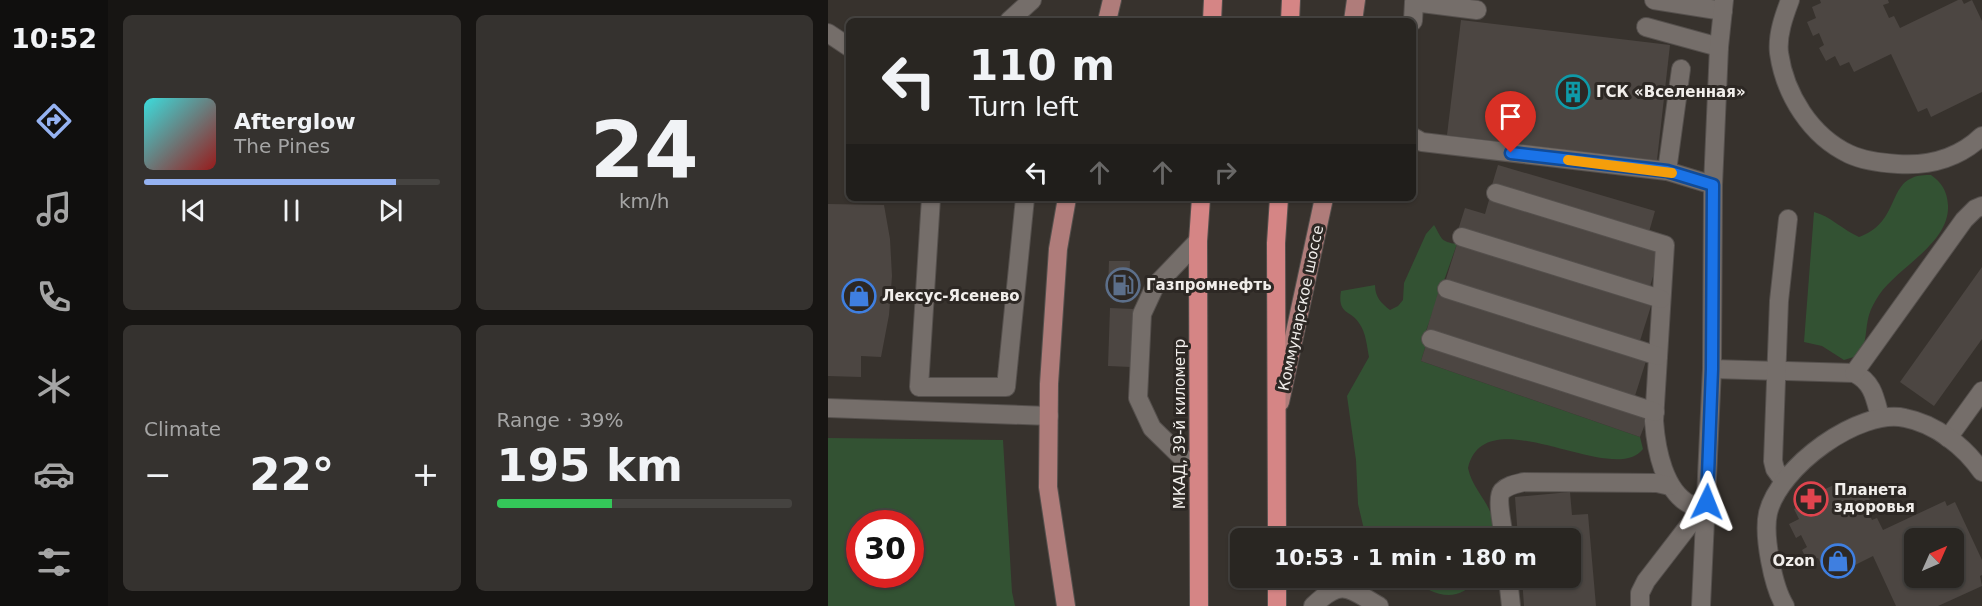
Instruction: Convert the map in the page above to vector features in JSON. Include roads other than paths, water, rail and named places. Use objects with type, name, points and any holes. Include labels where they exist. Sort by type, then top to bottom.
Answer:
[{"type":"highway","points":[[1212,18],[1213,0]]},
{"type":"highway","points":[[1290,18],[1291,0]]},
{"type":"highway","name":"МКАД, 39-й километр","points":[[1199,606],[1198,241],[1201,201]]},
{"type":"highway","points":[[1277,528],[1276,243],[1279,201]]},
{"type":"highway","points":[[1277,588],[1277,606]]},
{"type":"main road","points":[[1108,18],[1112,0]]},
{"type":"main road","points":[[1353,18],[1356,0]]},
{"type":"main road","points":[[1066,201],[1058,249],[1049,384],[1048,487],[1066,606]]},
{"type":"main road","name":"Коммунарское шоссе","points":[[1276,418],[1323,201]]},
{"type":"street","points":[[1012,18],[1032,0]]},
{"type":"street","points":[[1654,0],[1723,6],[1713,185],[1712,369],[1701,606]]},
{"type":"street","points":[[1790,0],[1780,31],[1779,52],[1786,81],[1805,119],[1825,139],[1850,154],[1880,163],[1918,165],[1936,163],[1950,157],[1982,136]]},
{"type":"street","points":[[1413,18],[1414,2],[1477,10]]},
{"type":"street","points":[[1646,27],[1719,47]]},
{"type":"street","points":[[828,33],[846,44]]},
{"type":"street","points":[[1667,171],[1681,69]]},
{"type":"street","points":[[1416,139],[1422,142],[1667,171],[1713,185]]},
{"type":"street","points":[[1496,193],[1665,244],[1655,438],[1670,486],[1677,496],[1691,505],[1707,502]]},
{"type":"street","points":[[931,201],[919,387],[1006,387],[1025,201]]},
{"type":"street","points":[[1854,373],[1964,220],[1975,209],[1982,206]]},
{"type":"street","points":[[1783,480],[1775,469],[1773,461],[1779,301],[1788,219]]},
{"type":"street","points":[[1462,237],[1661,299]]},
{"type":"street","points":[[1198,241],[1155,286],[1142,314],[1138,398],[1152,428],[1198,473]]},
{"type":"street","points":[[1447,288],[1658,356]]},
{"type":"street","points":[[1431,339],[1655,412]]},
{"type":"street","points":[[1712,369],[1854,373],[1864,378],[1871,386],[1880,417]]},
{"type":"street","points":[[951,414],[953,387]]},
{"type":"street","points":[[1948,438],[1982,391]]},
{"type":"street","points":[[828,408],[1049,416]]},
{"type":"street","points":[[1785,606],[1773,575],[1768,547],[1768,513],[1783,480],[1808,456],[1842,432],[1880,417],[1905,417],[1930,426],[1948,438],[1974,461],[1982,472]]},
{"type":"street","points":[[1503,528],[1499,496],[1510,485],[1524,482],[1657,483],[1670,486]]},
{"type":"street","points":[[1640,606],[1640,593],[1646,581],[1707,502]]},
{"type":"street","points":[[1313,606],[1329,591],[1347,588],[1379,606]]},
{"type":"street","points":[[1509,588],[1511,606]]},
{"type":"place","name":"ГСК «Вселенная»","points":[[1573,92]]},
{"type":"place","name":"Газпромнефть","points":[[1123,285]]},
{"type":"place","name":"Лексус-Ясенево","points":[[859,296]]},
{"type":"place","name":"Планета здоровья","points":[[1811,499]]},
{"type":"place","name":"Ozon","points":[[1838,561]]}]
